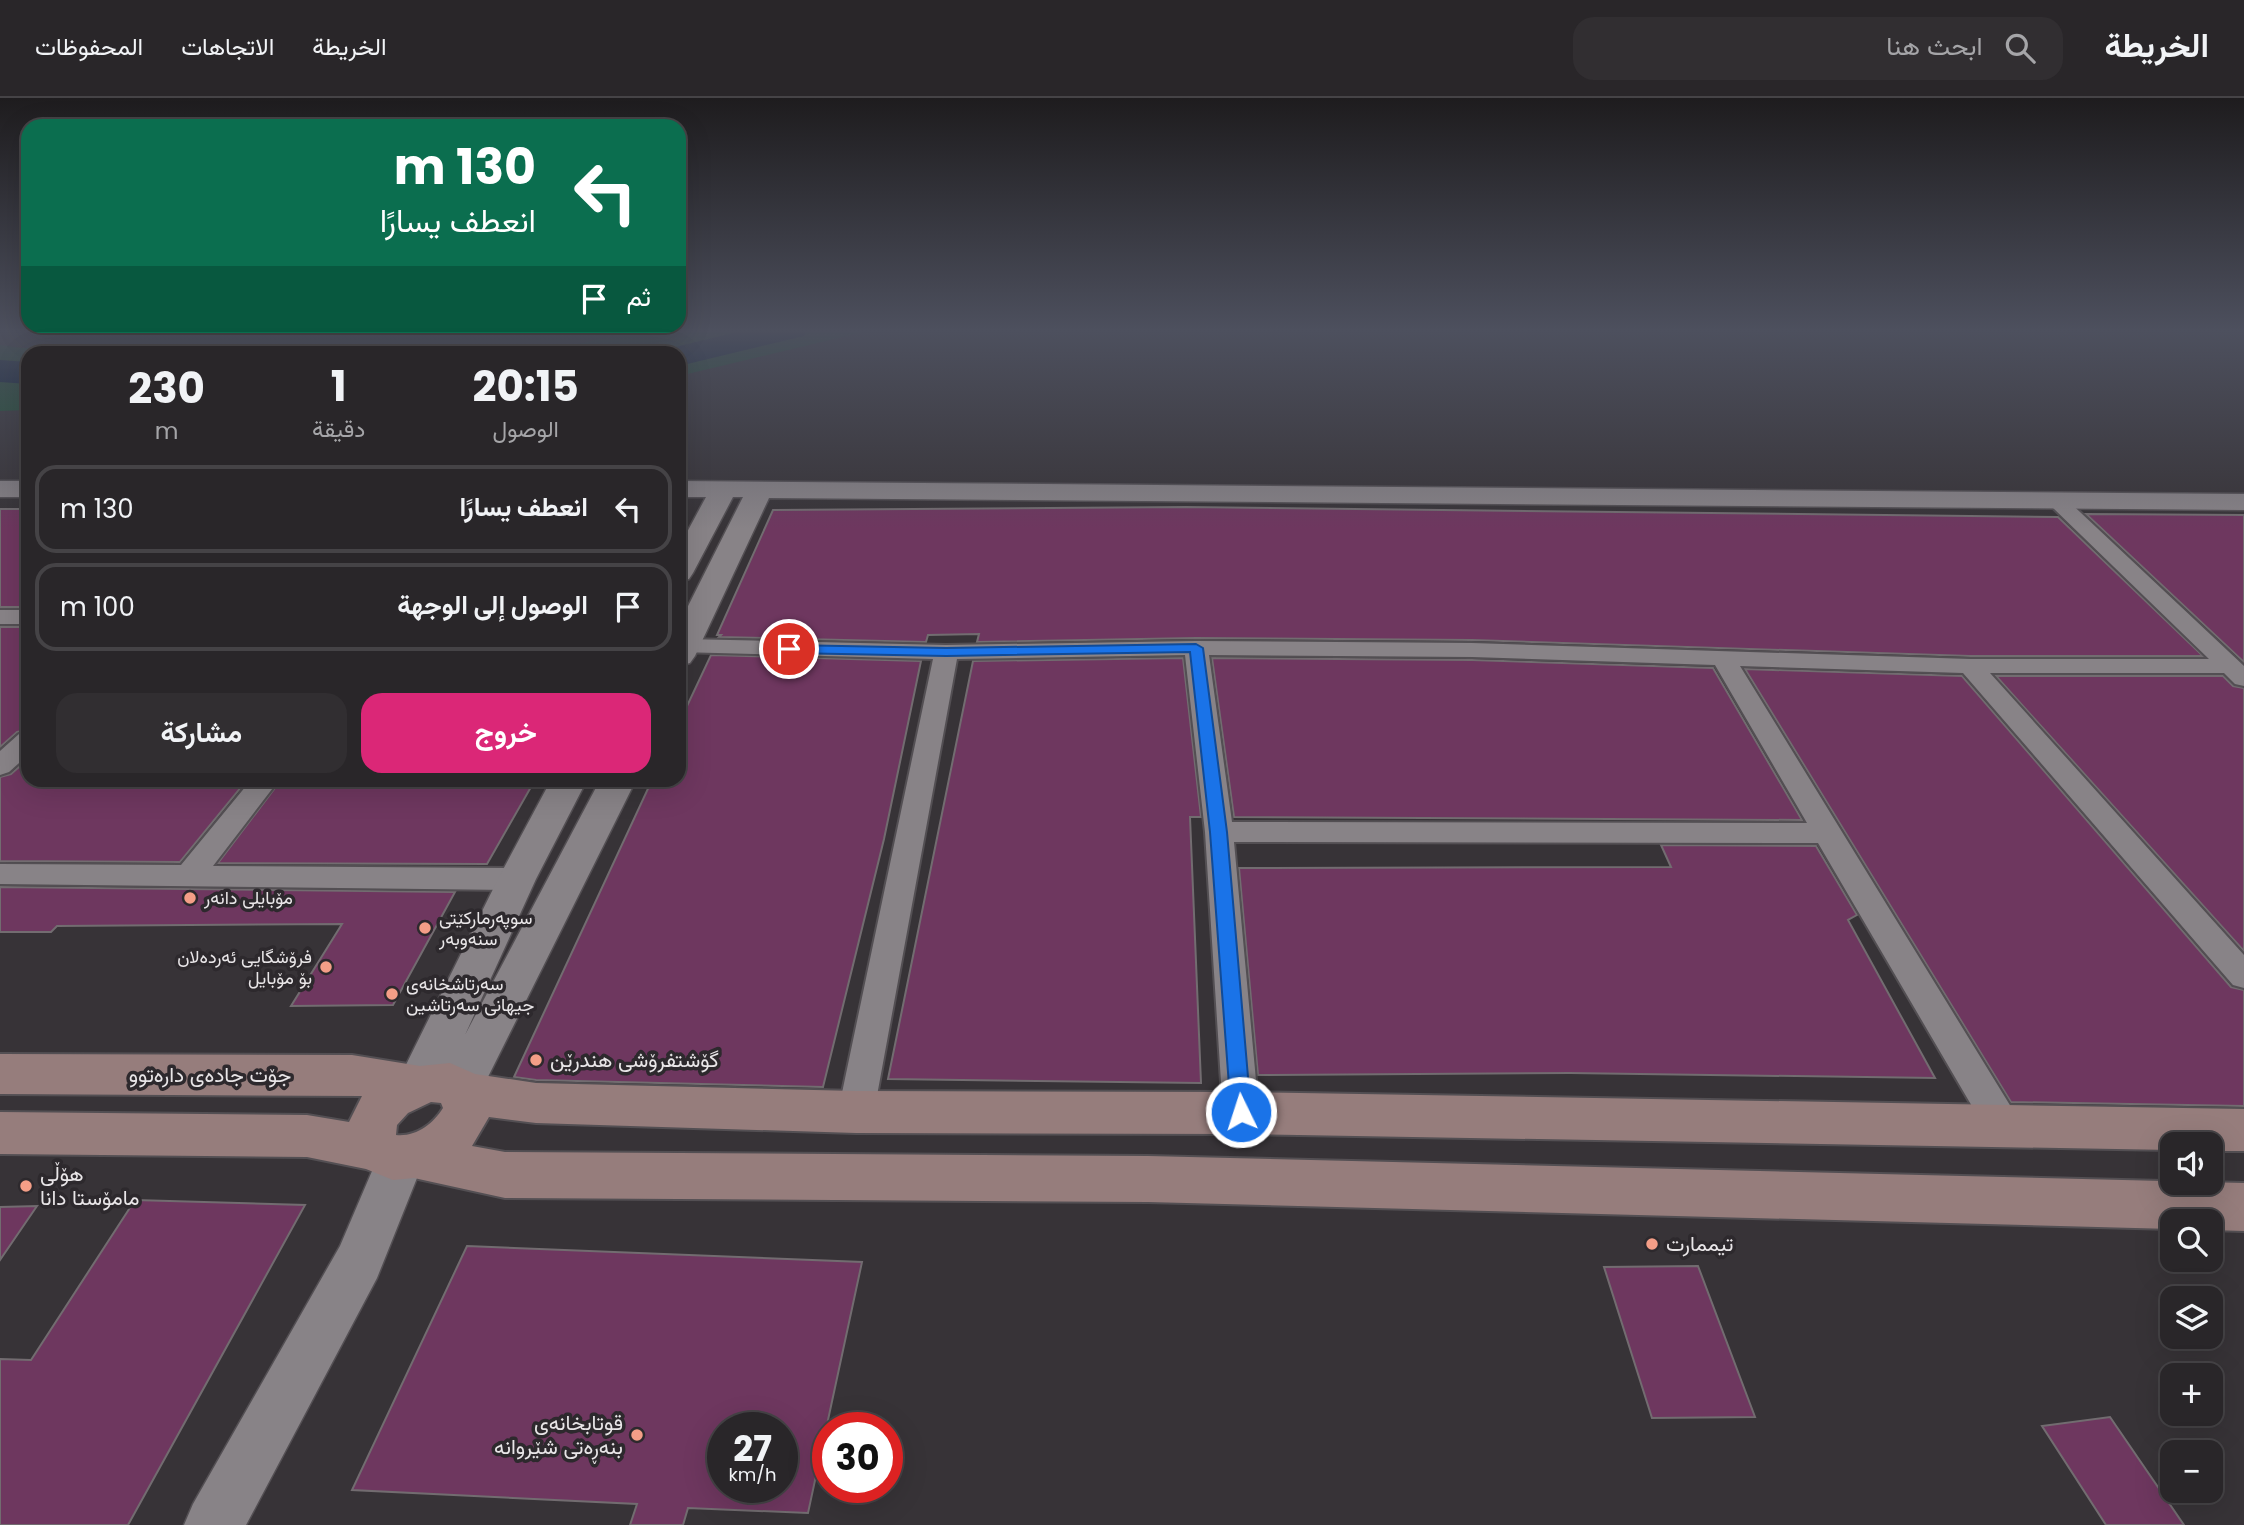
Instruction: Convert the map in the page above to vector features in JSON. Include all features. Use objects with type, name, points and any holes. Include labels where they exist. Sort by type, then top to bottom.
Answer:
[{"type":"main road","name":"جۆت جادەی دارەتوو","points":[[0,1074],[352,1075],[536,1103],[856,1112],[1241,1112],[2244,1130]]},
{"type":"main road","points":[[448,1088],[467,1108],[459,1127],[441,1145],[397,1154],[370,1134],[377,1115],[395,1097],[448,1088]]},
{"type":"main road","points":[[0,1133],[307,1136],[505,1175],[1148,1179],[2244,1207]]},
{"type":"street","points":[[0,489],[21,489]]},
{"type":"street","points":[[686,489],[2244,502]]},
{"type":"street","points":[[686,560],[723,489]]},
{"type":"street","points":[[686,641],[760,489]]},
{"type":"street","points":[[2057,501],[2237,672]]},
{"type":"street","points":[[0,617],[21,618]]},
{"type":"street","points":[[686,651],[946,652],[1196,648],[1722,657],[2237,672]]},
{"type":"street","points":[[1196,648],[1219,832],[1241,1112]]},
{"type":"street","points":[[856,1112],[946,652]]},
{"type":"street","points":[[1722,657],[2003,1126]]},
{"type":"street","points":[[1970,666],[2244,976]]},
{"type":"street","points":[[0,766],[21,746]]},
{"type":"street","points":[[190,874],[259,787]]},
{"type":"street","points":[[448,1088],[517,879],[565,787]]},
{"type":"street","points":[[448,1088],[614,787]]},
{"type":"street","points":[[1219,832],[1827,833]]},
{"type":"street","points":[[0,874],[517,879]]},
{"type":"street","points":[[214,1525],[359,1261],[397,1154]]},
{"type":"green space","points":[[0,396],[21,396],[21,410],[0,411]]},
{"type":"building","points":[[1186,507],[2058,517],[2203,656],[1970,656],[1472,640],[1196,638],[977,642],[979,634],[928,635],[926,642],[717,635],[773,510]]},
{"type":"building","points":[[0,509],[21,509],[21,607],[0,607]]},
{"type":"building","points":[[2086,514],[2244,515],[2244,662]]},
{"type":"building","points":[[0,627],[21,627],[21,731],[0,747]]},
{"type":"building","points":[[711,655],[921,661],[884,839],[823,1087],[536,1080],[514,1077],[649,787],[686,787],[686,708]]},
{"type":"building","points":[[1183,658],[1201,817],[1190,817],[1201,1083],[888,1079],[973,661]]},
{"type":"building","points":[[1212,658],[1472,660],[1713,668],[1802,820],[1234,817]]},
{"type":"building","points":[[1745,669],[1962,676],[2231,987],[2244,990],[2244,1106],[2011,1102]]},
{"type":"building","points":[[1996,676],[2223,676],[2233,686],[2244,688],[2244,951]]},
{"type":"building","points":[[21,765],[21,787],[241,787],[180,862],[0,861],[0,777],[11,774]]},
{"type":"building","points":[[276,787],[531,787],[487,864],[218,863]]},
{"type":"building","points":[[1661,845],[1816,846],[1857,915],[1848,920],[1935,1078],[1570,1073],[1258,1075],[1239,868],[1671,867]]},
{"type":"building","points":[[0,887],[455,892],[393,1005],[291,1006],[342,924],[57,926],[51,932],[0,932]]},
{"type":"building","points":[[135,1200],[305,1205],[128,1525],[0,1525],[0,1359],[31,1360]]},
{"type":"building","points":[[37,1206],[0,1260],[0,1207]]},
{"type":"building","points":[[467,1246],[862,1262],[830,1412],[812,1412],[812,1494],[808,1513],[688,1508],[683,1525],[630,1525],[637,1504],[352,1490]]},
{"type":"building","points":[[1698,1266],[1755,1417],[1652,1418],[1604,1267]]},
{"type":"building","points":[[2110,1417],[2160,1490],[2160,1503],[2169,1503],[2184,1525],[2106,1525],[2042,1426]]},
{"type":"place","name":"مۆبایلی دانەر","points":[[190,898]]},
{"type":"place","name":"سوپەرمارکێتی سنەوبەر","points":[[425,928]]},
{"type":"place","name":"فرۆشگایی ئەردەلان بۆ مۆبایل","points":[[326,967]]},
{"type":"place","name":"سەرتاشخانەی جیهانی سەرتاشین","points":[[392,994]]},
{"type":"place","name":"گۆشتفرۆشی هندرێن","points":[[536,1060]]},
{"type":"place","name":"هۆڵی مامۆستا دانا","points":[[26,1186]]},
{"type":"place","name":"تیممارت","points":[[1652,1244]]},
{"type":"place","name":"قوتابخانەی بنەڕەتی شێروانە","points":[[637,1435]]},
{"type":"route","points":[[789,649],[946,652],[1196,648],[1219,832],[1241,1112]]}]
